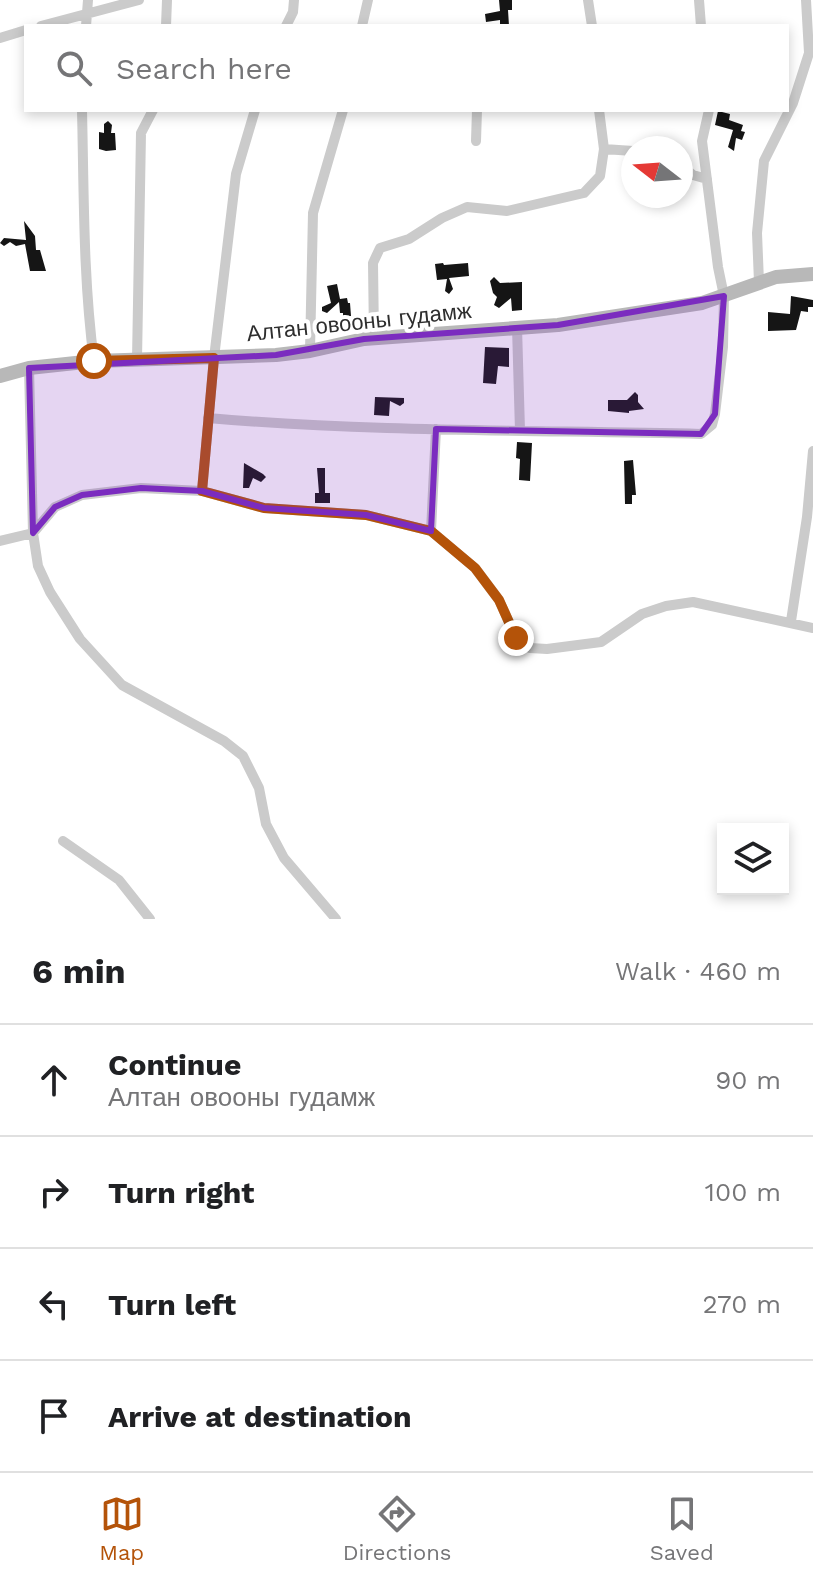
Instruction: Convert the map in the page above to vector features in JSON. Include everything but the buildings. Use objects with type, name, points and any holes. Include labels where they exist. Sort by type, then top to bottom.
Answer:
[{"type":"main road","name":"Алтан овооны гудамж","points":[[0,376],[29,368],[94,361],[214,358],[310,351],[374,338],[558,325],[702,303],[776,277],[813,274]]},
{"type":"street","points":[[86,24],[88,0]]},
{"type":"street","points":[[48,24],[139,0]]},
{"type":"street","points":[[166,24],[167,0]]},
{"type":"street","points":[[287,24],[294,0]]},
{"type":"street","points":[[362,24],[368,0]]},
{"type":"street","points":[[588,0],[592,24]]},
{"type":"street","points":[[699,0],[701,24]]},
{"type":"street","points":[[789,111],[809,53],[806,0]]},
{"type":"street","points":[[0,38],[24,31]]},
{"type":"street","points":[[82,112],[84,262],[94,361]]},
{"type":"street","points":[[137,360],[141,133],[152,112]]},
{"type":"street","points":[[202,491],[236,174],[254,112]]},
{"type":"street","points":[[310,351],[313,213],[342,112]]},
{"type":"street","points":[[476,141],[477,112]]},
{"type":"street","points":[[374,338],[373,263],[380,248],[409,239],[442,218],[467,207],[507,211],[584,193],[600,176],[604,149],[599,112]]},
{"type":"street","points":[[208,418],[300,426],[461,432],[701,434],[712,425],[715,414],[723,347],[724,296],[702,141],[709,112]]},
{"type":"street","points":[[759,282],[757,233],[764,161],[788,112]]},
{"type":"street","points":[[604,149],[621,150]]},
{"type":"street","points":[[693,175],[707,179]]},
{"type":"street","points":[[517,327],[520,431]]},
{"type":"street","points":[[29,368],[33,533],[38,566],[50,592],[80,639],[122,685],[224,741],[243,756],[259,788],[266,824],[284,858],[336,919]]},
{"type":"street","points":[[431,531],[436,429]]},
{"type":"street","points":[[791,621],[807,517],[813,451]]},
{"type":"street","points":[[0,541],[33,533],[55,507],[82,495],[141,488],[202,491],[264,508],[366,515],[431,531],[475,568],[499,600],[516,638],[530,648],[559,648],[601,642],[642,614],[693,602],[813,628]]},
{"type":"street","points":[[63,841],[119,880],[150,919]]},
{"type":"highlighted area","points":[[724,296],[715,414],[701,434],[436,429],[431,531],[366,515],[264,508],[202,491],[141,488],[82,495],[55,507],[33,533],[29,368],[276,355],[364,339],[558,325]]},
{"type":"route","points":[[94,361],[214,358],[202,491],[264,508],[366,515],[431,531],[475,568],[499,600],[516,638]]}]
